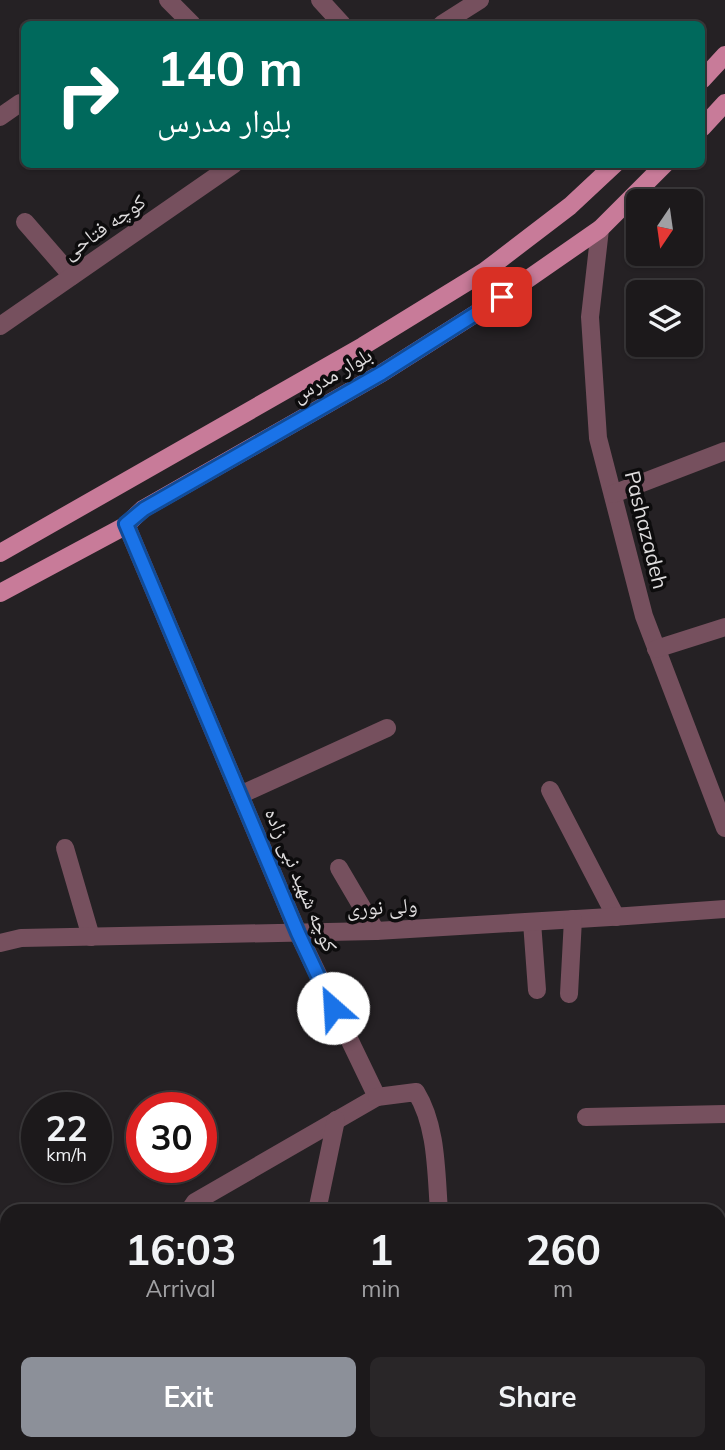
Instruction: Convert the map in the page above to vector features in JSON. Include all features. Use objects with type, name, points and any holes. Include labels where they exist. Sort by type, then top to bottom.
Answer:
[{"type":"main road","points":[[705,77],[725,55]]},
{"type":"main road","points":[[705,125],[725,103]]},
{"type":"main road","name":"بلوار مدرس","points":[[0,553],[363,346],[485,271],[570,206],[611,168]]},
{"type":"main road","name":"بلوار مدرس","points":[[0,593],[126,524],[144,509],[382,373],[502,297],[600,229],[661,168]]},
{"type":"street","points":[[167,0],[189,21]]},
{"type":"street","points":[[320,0],[339,21]]},
{"type":"street","points":[[446,21],[474,2]]},
{"type":"street","points":[[0,117],[20,103]]},
{"type":"street","name":"کوچه فتاحی","points":[[0,326],[228,168]]},
{"type":"street","points":[[25,222],[72,276]]},
{"type":"street","name":"Pashazadeh","points":[[600,229],[590,317],[598,438],[644,616],[725,828]]},
{"type":"street","points":[[613,494],[725,451]]},
{"type":"street","name":"کوچه شهید نبی زاده","points":[[126,524],[298,933],[376,1097]]},
{"type":"street","points":[[656,649],[725,626]]},
{"type":"street","points":[[240,795],[387,728]]},
{"type":"street","points":[[550,790],[616,917]]},
{"type":"street","points":[[65,848],[91,937]]},
{"type":"street","points":[[339,868],[376,931]]},
{"type":"street","name":"ولی نوری","points":[[0,943],[21,938],[376,931],[725,909]]},
{"type":"street","points":[[569,994],[573,919]]},
{"type":"street","points":[[532,922],[537,989]]},
{"type":"street","points":[[195,1204],[376,1097],[416,1092],[424,1105],[433,1144],[438,1204]]},
{"type":"street","points":[[586,1117],[725,1114]]},
{"type":"street","points":[[318,1204],[336,1120]]},
{"type":"route","points":[[333,1008],[298,933],[126,524],[144,509],[382,373],[502,297]]}]
